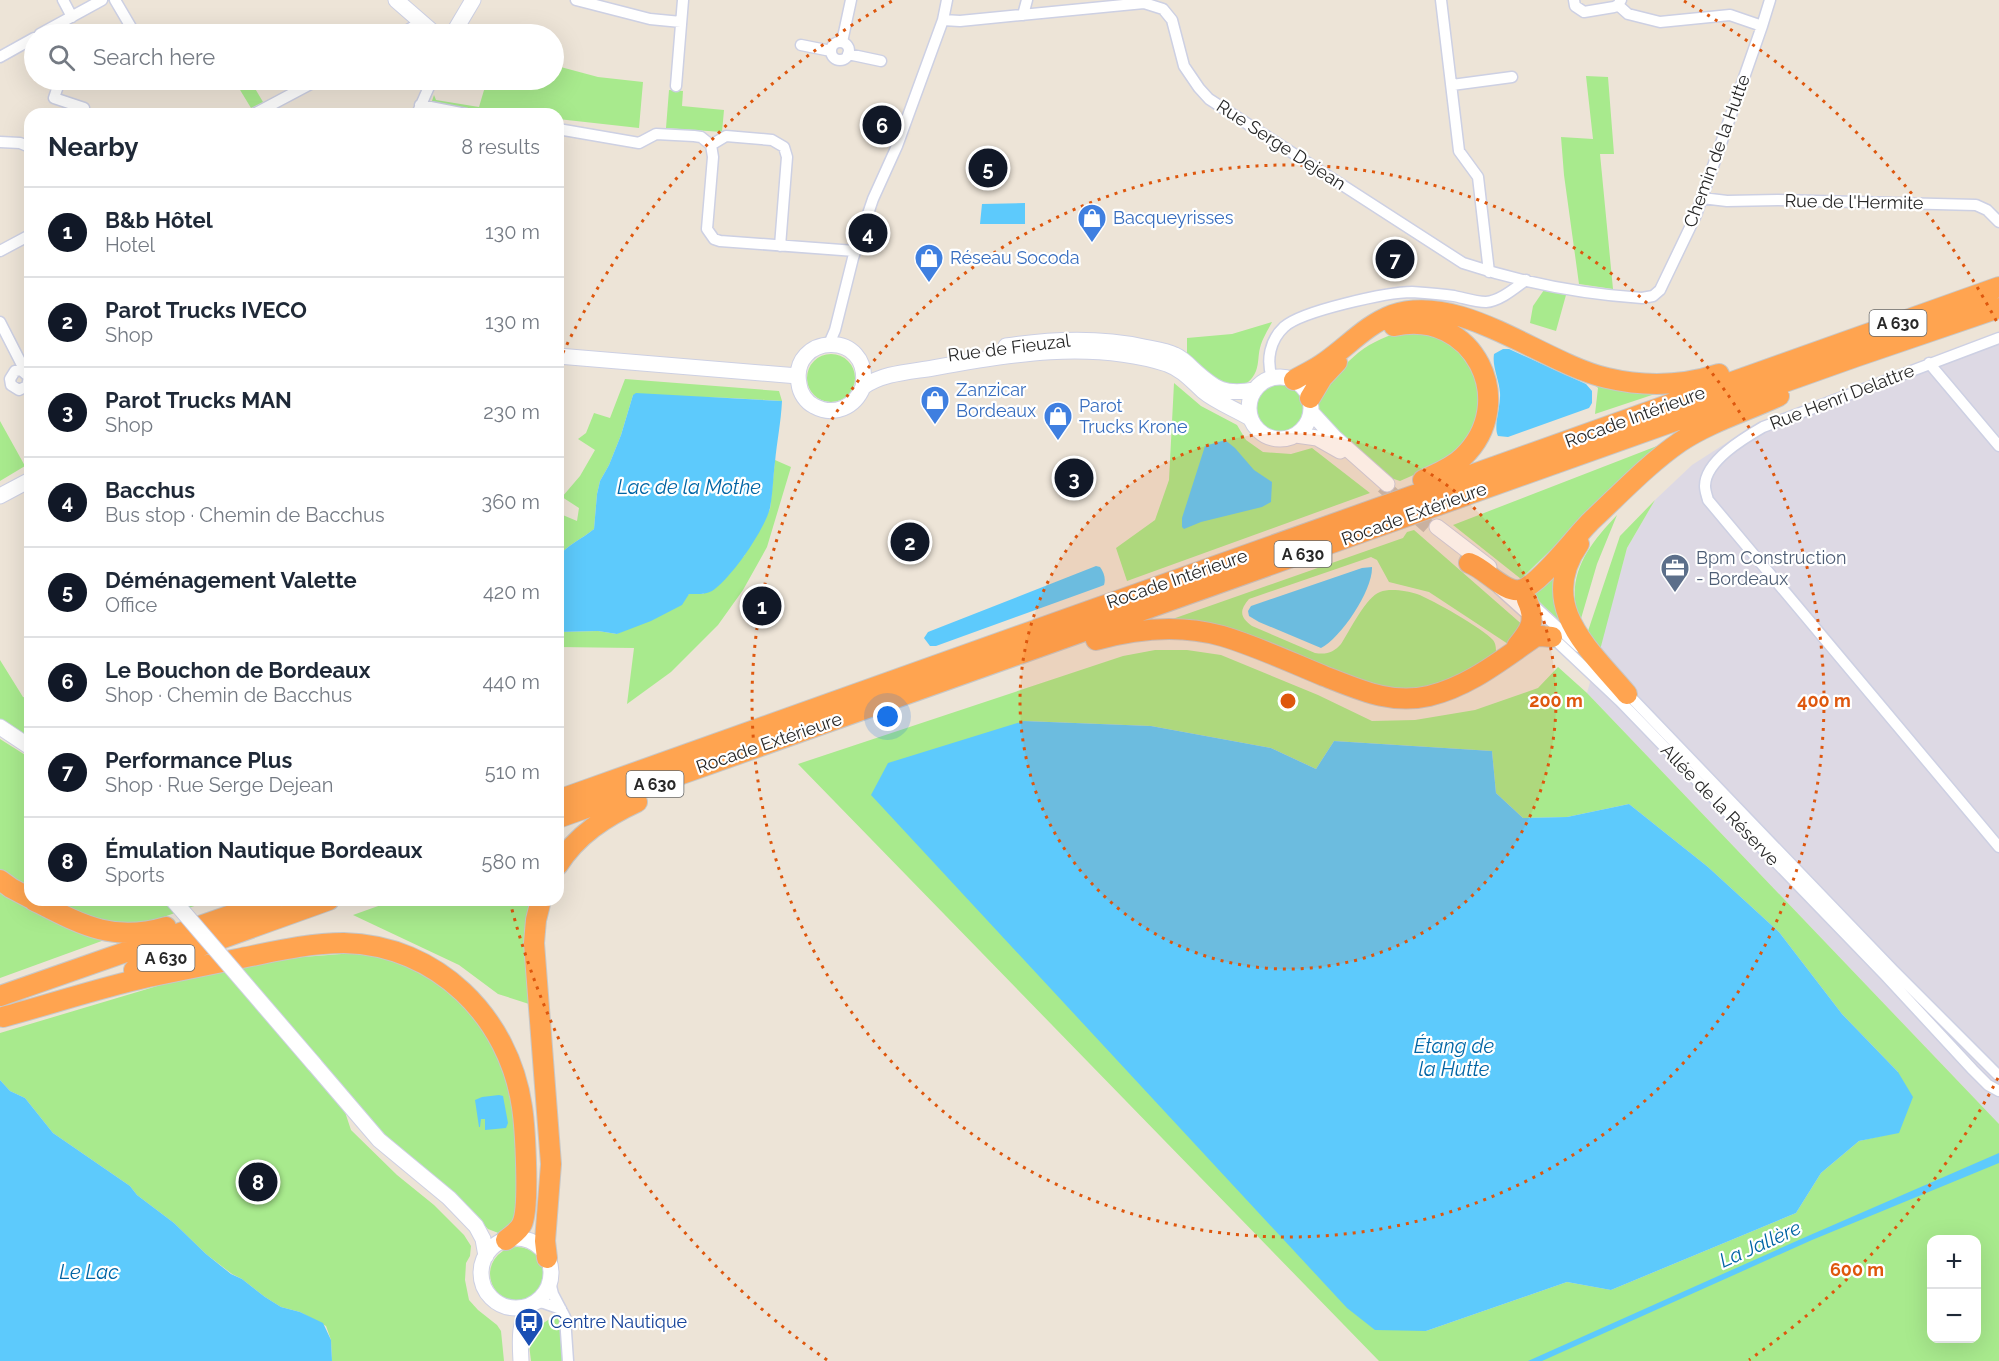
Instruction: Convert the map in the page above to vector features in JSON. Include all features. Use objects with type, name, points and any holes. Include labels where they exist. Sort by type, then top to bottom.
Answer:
[{"type":"highway","name":"Rocade Intérieure","points":[[564,798],[1999,287]]},
{"type":"highway","name":"Rocade Extérieure","points":[[564,816],[1855,357],[1999,308]]},
{"type":"highway","points":[[1294,380],[1325,362],[1364,330],[1378,322],[1393,315],[1420,310],[1459,315],[1550,357],[1604,378],[1634,384],[1668,385],[1698,381],[1773,357],[1797,358]]},
{"type":"highway","points":[[1310,405],[1322,378],[1358,344],[1371,334],[1405,323],[1428,325],[1450,333],[1462,341],[1481,366],[1488,389],[1488,411],[1481,432],[1469,450],[1454,465],[1437,474],[1376,498],[1361,514]]},
{"type":"highway","points":[[1522,595],[1591,521],[1650,466],[1682,441],[1699,431],[1826,378],[1855,357]]},
{"type":"highway","points":[[1608,506],[1570,558],[1562,585],[1563,598],[1568,618],[1577,634],[1627,694]]},
{"type":"highway","points":[[1469,563],[1478,566],[1504,586],[1522,595],[1530,606],[1532,619],[1529,631],[1511,653]]},
{"type":"highway","points":[[901,697],[1123,633],[1151,628],[1184,629],[1221,636],[1371,695],[1408,699],[1446,691],[1470,681],[1494,667],[1535,637],[1552,637]]},
{"type":"highway","points":[[564,858],[578,840],[611,814],[751,749]]},
{"type":"highway","points":[[0,880],[24,895]]},
{"type":"highway","points":[[46,906],[104,931],[128,934],[147,933],[243,906]]},
{"type":"highway","name":"A 630","points":[[0,996],[257,906]]},
{"type":"highway","name":"A 630","points":[[2,1018],[312,906]]},
{"type":"highway","points":[[540,906],[534,943],[551,1164],[544,1241],[547,1258]]},
{"type":"highway","points":[[2,1018],[146,978],[314,945],[344,943],[368,945],[420,961],[459,988],[478,1007],[501,1041],[513,1067],[522,1109],[525,1196],[521,1226],[506,1240]]},
{"type":"street","points":[[63,0],[72,17]]},
{"type":"street","points":[[62,24],[102,0]]},
{"type":"street","points":[[115,0],[129,24]]},
{"type":"street","points":[[461,24],[473,0]]},
{"type":"street","points":[[576,0],[650,19],[681,22]]},
{"type":"street","points":[[676,86],[683,0]]},
{"type":"street","points":[[842,42],[851,0]]},
{"type":"street","points":[[564,356],[798,376],[804,358],[819,346],[829,344],[835,330],[855,251],[873,199],[897,146],[943,20],[947,0]]},
{"type":"street","points":[[1023,15],[1027,0]]},
{"type":"street","points":[[1441,0],[1459,151],[1478,177],[1489,272]]},
{"type":"street","points":[[1574,0],[1575,6],[1584,12],[1619,2],[1628,14],[1660,22],[1730,15],[1762,26]]},
{"type":"street","name":"Chemin de la Hutte","points":[[1653,296],[1667,279],[1702,198],[1770,0]]},
{"type":"street","points":[[398,1],[423,24]]},
{"type":"street","name":"Rue Serge Dejean","points":[[943,20],[958,21],[1144,3],[1167,5],[1184,66],[1198,88],[1209,99],[1463,263],[1489,272],[1572,289],[1629,297],[1653,296]]},
{"type":"street","points":[[831,51],[835,44],[842,42]]},
{"type":"street","points":[[801,45],[831,51],[839,59],[848,54],[848,47],[842,42]]},
{"type":"street","points":[[0,57],[24,44]]},
{"type":"street","points":[[848,54],[881,61]]},
{"type":"street","points":[[1452,85],[1512,77]]},
{"type":"street","points":[[57,90],[54,98],[84,108]]},
{"type":"street","points":[[265,108],[299,90]]},
{"type":"street","points":[[419,108],[427,90]]},
{"type":"street","points":[[564,130],[639,143],[656,134],[701,137],[711,145],[713,157],[707,229],[710,235],[720,241],[855,251]]},
{"type":"street","points":[[711,145],[726,136],[772,140],[784,147],[787,156],[780,246]]},
{"type":"street","points":[[0,142],[24,145]]},
{"type":"street","name":"Rue de l'Hermite","points":[[1702,198],[1727,201],[1778,200],[1976,205],[1987,210],[1999,222]]},
{"type":"street","points":[[0,251],[24,238]]},
{"type":"street","points":[[1272,378],[1269,363],[1272,345],[1284,326],[1298,318],[1369,297],[1410,292],[1486,302],[1505,295],[1526,280]]},
{"type":"street","points":[[0,322],[22,365],[21,370]]},
{"type":"street","name":"Rue Henri Delattre","points":[[1999,338],[1763,427],[1740,440],[1725,453],[1713,466],[1705,484],[1708,500],[1999,847]]},
{"type":"street","name":"Rue de Fieuzal","points":[[829,344],[846,347],[859,359],[872,366],[881,367],[1025,343],[1065,340],[1101,341],[1136,345],[1176,355],[1209,384],[1225,391],[1235,393],[1255,390]]},
{"type":"street","name":"Rue de Fieuzal","points":[[798,376],[799,387],[811,405],[821,410],[832,411],[843,409],[857,399],[863,387],[883,377],[981,359],[1045,352],[1099,352],[1155,361],[1181,370],[1203,391],[1250,418]]},
{"type":"street","points":[[859,359],[865,377],[863,387]]},
{"type":"street","points":[[1929,363],[1999,446]]},
{"type":"street","points":[[1279,377],[1294,380],[1306,390],[1310,405],[1334,437],[1385,485],[1328,443],[1317,438],[1296,435],[1282,439],[1266,436],[1254,425],[1250,418],[1249,403],[1259,385],[1279,377]]},
{"type":"street","points":[[1296,435],[1306,425],[1310,405]]},
{"type":"street","points":[[0,496],[24,485]]},
{"type":"street","name":"Allée de la Réserve","points":[[1999,1076],[1893,970],[1627,694],[1522,595],[1434,528],[1620,701],[1869,959],[1972,1070],[1988,1085],[1999,1091]]},
{"type":"street","points":[[0,727],[24,743]]},
{"type":"street","points":[[178,906],[379,1140],[449,1198],[480,1230],[506,1240],[530,1241],[542,1251],[550,1267],[553,1294],[565,1317],[568,1361]]},
{"type":"street","points":[[480,1230],[486,1256]]},
{"type":"street","points":[[506,1240],[495,1246],[486,1256],[481,1272],[485,1290],[498,1304],[507,1307],[518,1308],[544,1303],[561,1309]]},
{"type":"street","points":[[520,1343],[523,1319],[546,1291],[550,1282]]},
{"type":"street","points":[[507,1307],[515,1319],[521,1361]]},
{"type":"shaded area","points":[[1999,335],[1999,1124],[1587,693],[1627,548],[1655,500],[1692,465],[1748,429],[1822,398]]},
{"type":"green space","points":[[564,68],[598,77],[643,82],[639,128],[564,120],[564,108],[466,108],[431,104],[434,95],[436,100],[479,107],[484,90],[564,90]]},
{"type":"green space","points":[[1586,76],[1608,77],[1614,154],[1600,154],[1613,289],[1579,284],[1564,175],[1561,137],[1593,139]]},
{"type":"green space","points":[[240,90],[256,90],[263,102],[251,108]]},
{"type":"green space","points":[[669,90],[683,91],[682,106],[724,110],[722,132],[666,128]]},
{"type":"green space","points":[[1544,290],[1566,295],[1556,331],[1530,323],[1533,306]]},
{"type":"green space","points":[[1272,322],[1259,351],[1256,371],[1250,381],[1242,385],[1232,385],[1222,381],[1187,356],[1187,338],[1232,334]]},
{"type":"green space","points":[[1402,332],[1427,334],[1452,343],[1479,380],[1478,423],[1452,458],[1400,481],[1388,477],[1328,426],[1319,410],[1318,398],[1354,356],[1375,342]]},
{"type":"green space","points":[[826,354],[836,354],[851,364],[855,378],[854,387],[845,398],[836,402],[826,402],[811,392],[807,383],[807,373],[817,358]]},
{"type":"green space","points":[[625,379],[779,391],[782,401],[633,395],[621,435],[600,481],[594,529],[564,551],[564,516],[577,521],[579,508],[564,498],[564,495],[580,476],[595,450],[578,439],[586,433],[594,413],[610,418]]},
{"type":"green space","points":[[1592,382],[1667,390],[1595,414],[1598,388]]},
{"type":"green space","points":[[1174,383],[1201,406],[1237,425],[1246,440],[1263,452],[1291,454],[1312,448],[1370,493],[1127,581],[1116,548],[1155,520],[1169,480]]},
{"type":"green space","points":[[1281,383],[1290,385],[1301,394],[1306,408],[1304,417],[1295,428],[1281,433],[1272,431],[1261,422],[1256,408],[1258,399],[1267,388]]},
{"type":"green space","points":[[0,421],[24,467],[0,481]]},
{"type":"green space","points":[[1657,446],[1521,579],[1453,525]]},
{"type":"green space","points":[[775,460],[791,467],[767,547],[743,590],[718,625],[671,672],[627,704],[634,648],[564,647],[564,632],[598,631],[617,634],[689,594],[703,594],[744,556],[770,509]]},
{"type":"green space","points":[[1655,500],[1627,548],[1600,650],[1587,634],[1620,536]]},
{"type":"green space","points":[[1617,515],[1597,564],[1580,622],[1575,591],[1581,564],[1596,539]]},
{"type":"green space","points":[[1414,530],[1525,627],[1508,644],[1429,592],[1389,582],[1377,560],[1371,557],[1249,599],[1242,610],[1243,617],[1252,626],[1315,653],[1323,654],[1333,651],[1341,644],[1369,600],[1380,592],[1398,590],[1417,594],[1434,602],[1479,629],[1494,642],[1496,653],[1481,668],[1410,695],[1164,622],[1403,538],[1407,532]]},
{"type":"green space","points":[[1562,560],[1568,631],[1534,596]]},
{"type":"green space","points":[[1155,650],[1187,650],[1221,655],[1318,695],[1372,721],[1415,720],[1475,710],[1538,688],[1558,667],[1587,693],[1999,1124],[1999,1361],[1379,1361],[798,764],[1123,656]],"holes":[[[1024,721],[1151,726],[1271,748],[1316,769],[1334,741],[1492,751],[1496,793],[1523,818],[1567,817],[1629,804],[1708,867],[1779,932],[1842,1014],[1898,1072],[1899,1132],[1859,1141],[1821,1173],[1796,1213],[1611,1290],[1567,1282],[1426,1331]]]},
{"type":"green space","points":[[0,660],[24,697],[24,736],[0,720]]},
{"type":"green space","points":[[0,739],[24,754],[24,888],[0,872]]},
{"type":"green space","points":[[0,886],[24,897],[24,906],[42,906],[110,938],[0,978]]},
{"type":"green space","points":[[60,906],[194,906],[133,928],[107,926]]},
{"type":"green space","points":[[378,906],[534,906],[526,943],[529,1004],[498,994],[459,965],[353,915]]},
{"type":"green space","points":[[367,952],[430,974],[474,1009],[509,1069],[521,1158],[516,1224],[501,1234],[488,1229],[453,1193],[345,1112],[351,1130],[464,1235],[471,1246],[470,1256],[466,1263],[465,1280],[469,1300],[501,1331],[504,1361],[332,1361],[331,1340],[326,1326],[300,1312],[281,1307],[232,1274],[206,1254],[174,1223],[137,1195],[130,1186],[53,1133],[25,1098],[10,1091],[0,1080],[0,1033],[174,981],[290,958]]},
{"type":"green space","points":[[512,1247],[522,1247],[532,1251],[540,1259],[544,1274],[540,1289],[532,1297],[522,1301],[512,1301],[502,1297],[494,1289],[490,1279],[490,1269],[494,1259],[502,1251]]},
{"type":"green space","points":[[557,1314],[564,1361],[531,1361],[528,1336]]},
{"type":"water","points":[[1025,203],[1025,224],[980,224],[982,204]]},
{"type":"water","points":[[1503,349],[1509,349],[1586,384],[1592,391],[1592,403],[1589,408],[1508,437],[1498,436],[1496,427],[1500,393],[1494,354]]},
{"type":"water","name":"Lac de la Mothe","points":[[636,393],[782,401],[770,508],[762,528],[746,553],[720,585],[712,591],[704,594],[689,594],[682,605],[651,621],[617,634],[598,631],[564,632],[564,551],[594,529],[600,481],[621,435],[633,395]]},
{"type":"water","points":[[1225,440],[1254,470],[1272,482],[1271,502],[1262,507],[1201,522],[1184,529],[1182,518],[1205,446]]},
{"type":"water","points":[[1096,566],[1100,567],[1104,573],[1104,585],[936,646],[930,646],[924,638],[928,632]]},
{"type":"water","points":[[1372,567],[1371,577],[1362,600],[1338,634],[1321,648],[1249,616],[1248,611],[1251,606],[1362,568]]},
{"type":"water","name":"Étang de la Hutte","points":[[1024,721],[1151,726],[1271,748],[1316,769],[1334,741],[1492,751],[1496,793],[1523,818],[1567,817],[1629,804],[1708,867],[1779,932],[1842,1014],[1898,1072],[1913,1097],[1899,1133],[1859,1141],[1821,1173],[1796,1213],[1611,1290],[1567,1282],[1426,1331],[1375,1330],[1347,1308],[871,795],[888,763]]},
{"type":"water","name":"Le Lac","points":[[0,1080],[10,1091],[25,1098],[53,1133],[130,1186],[137,1195],[174,1223],[231,1274],[242,1279],[281,1307],[300,1312],[323,1323],[331,1340],[332,1361],[0,1361]]},
{"type":"water","points":[[503,1096],[508,1123],[506,1128],[485,1130],[485,1119],[481,1119],[479,1127],[475,1100]]},
{"type":"water","points":[[1999,1153],[1999,1163],[1812,1240],[1542,1361],[1528,1361],[1801,1239]]},
{"type":"tunnel","points":[[1383,486],[1431,529]]},
{"type":"place","name":"Le Bouchon de Bordeaux","points":[[882,125]]},
{"type":"place","name":"Déménagement Valette","points":[[988,168]]},
{"type":"place","name":"Bacchus","points":[[868,233]]},
{"type":"place","name":"Bacqueyrisses","points":[[1092,244]]},
{"type":"place","name":"Performance Plus","points":[[1395,259]]},
{"type":"place","name":"Réseau Socoda","points":[[929,284]]},
{"type":"place","name":"Zanzicar Bordeaux","points":[[935,426]]},
{"type":"place","name":"Parot Trucks Krone","points":[[1058,442]]},
{"type":"place","name":"Parot Trucks MAN","points":[[1074,478]]},
{"type":"place","name":"Parot Trucks IVECO","points":[[910,542]]},
{"type":"place","name":"Bpm Construction - Bordeaux","points":[[1675,594]]},
{"type":"place","name":"B&b Hôtel","points":[[762,606]]},
{"type":"place","name":"Émulation Nautique Bordeaux","points":[[258,1182]]},
{"type":"place","name":"Centre Nautique","points":[[529,1348]]},
{"type":"water label","name":"La Jallère","points":[[1760,1244]]}]
